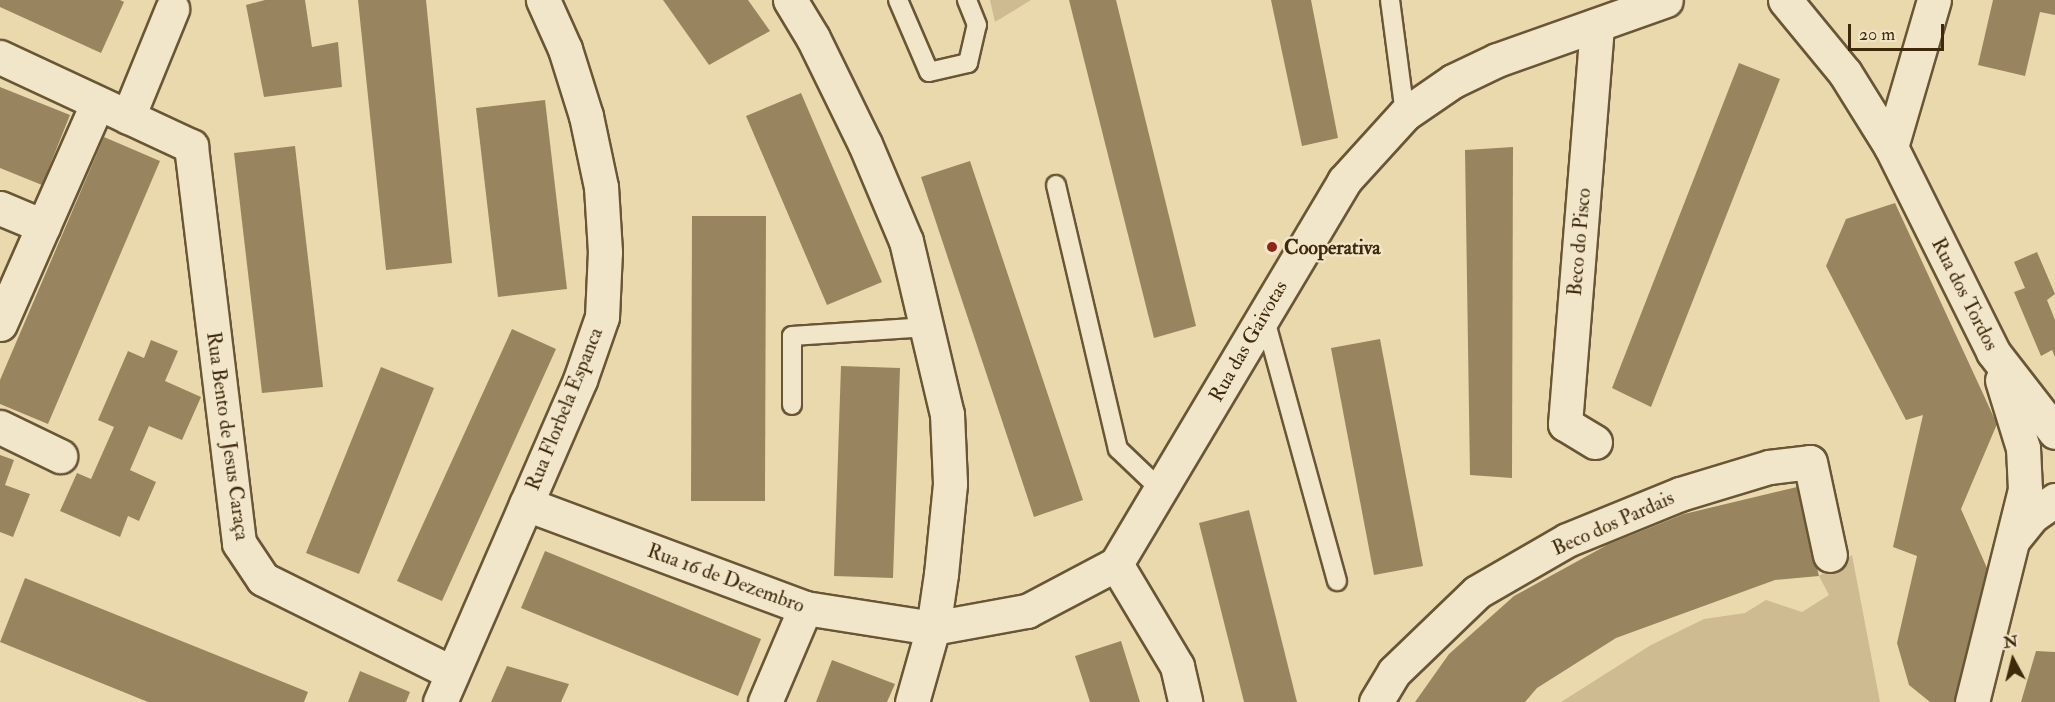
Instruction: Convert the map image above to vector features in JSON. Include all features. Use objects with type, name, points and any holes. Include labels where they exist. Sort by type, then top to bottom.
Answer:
[{"type":"street","name":"Rua Florbela Espanca","points":[[446,687],[580,380],[602,317],[605,252],[600,187],[586,116],[565,49],[543,0]]},
{"type":"street","points":[[790,0],[813,38],[870,155],[906,241],[947,414],[950,484],[933,627],[912,702]]},
{"type":"street","name":"Rua das Gaivotas","points":[[1116,564],[1344,181],[1405,114],[1453,81],[1497,60],[1666,0]]},
{"type":"street","name":"Rua dos Tordos","points":[[1785,0],[1845,73],[1891,147],[1993,352],[2055,432]]},
{"type":"street","points":[[1891,147],[1934,0]]},
{"type":"street","points":[[128,117],[172,9]]},
{"type":"street","name":"Beco do Pisco","points":[[1595,442],[1565,424],[1597,25]]},
{"type":"street","name":"Rua Bento de Jesus Caraça","points":[[0,57],[190,146],[239,543],[263,579],[446,687]]},
{"type":"street","points":[[0,324],[98,104]]},
{"type":"street","points":[[0,208],[43,226]]},
{"type":"street","points":[[1972,702],[2025,490],[2023,448],[1993,352]]},
{"type":"street","points":[[0,427],[60,456]]},
{"type":"street","name":"Beco dos Pardais","points":[[1376,702],[1394,672],[1477,592],[1566,540],[1680,494],[1769,467],[1810,462],[1830,555]]},
{"type":"street","points":[[2015,537],[2032,516],[2055,500]]},
{"type":"street","name":"Rua 16 de Dezembro","points":[[526,504],[805,608],[933,627]]},
{"type":"street","points":[[933,627],[1027,611],[1116,564],[1177,666],[1185,702]]},
{"type":"street","points":[[765,702],[805,608]]},
{"type":"lane","points":[[898,0],[929,72],[969,63],[977,26],[967,0]]},
{"type":"lane","points":[[1390,0],[1405,114]]},
{"type":"lane","points":[[1056,185],[1118,449],[1160,489]]},
{"type":"lane","points":[[1264,316],[1337,581]]},
{"type":"lane","points":[[792,405],[792,336],[928,327]]},
{"type":"shaded area","points":[[990,0],[1031,0],[995,22]]},
{"type":"shaded area","points":[[1852,555],[1880,702],[1561,702],[1651,645],[1704,619],[1745,613],[1766,600],[1802,612],[1829,595],[1819,576]]},
{"type":"building","points":[[0,0],[120,0],[124,2],[101,53],[0,7]]},
{"type":"building","points":[[265,0],[305,0],[312,47],[338,42],[342,87],[264,97],[246,5]]},
{"type":"building","points":[[358,0],[426,0],[452,263],[386,270]]},
{"type":"building","points":[[663,0],[748,0],[770,31],[709,65]]},
{"type":"building","points":[[1069,0],[1116,0],[1196,326],[1154,338]]},
{"type":"building","points":[[1271,0],[1311,0],[1338,138],[1302,146]]},
{"type":"building","points":[[1993,0],[2055,0],[2055,15],[2040,12],[2025,76],[1978,65]]},
{"type":"building","points":[[1739,63],[1780,79],[1651,407],[1612,388]]},
{"type":"building","points":[[0,87],[70,115],[42,185],[0,168]]},
{"type":"building","points":[[801,93],[882,282],[827,305],[746,116]]},
{"type":"building","points":[[545,100],[567,289],[498,297],[476,108]]},
{"type":"building","points":[[104,137],[160,161],[48,424],[0,404],[0,380]]},
{"type":"building","points":[[295,146],[323,387],[262,393],[234,153]]},
{"type":"building","points":[[1513,147],[1512,478],[1470,475],[1465,150]]},
{"type":"building","points":[[970,161],[1083,500],[1034,517],[921,177]]},
{"type":"building","points":[[1895,203],[1997,424],[1961,509],[1994,584],[1958,702],[1930,702],[1909,685],[1897,643],[1917,556],[1893,547],[1923,415],[1906,420],[1826,266],[1846,219]]},
{"type":"building","points":[[692,216],[766,216],[765,501],[691,501]]},
{"type":"building","points":[[2037,252],[2055,294],[2047,300],[2055,320],[2055,357],[2052,350],[2041,356],[2014,292],[2025,288],[2014,262]]},
{"type":"building","points":[[512,329],[556,349],[442,601],[397,581]]},
{"type":"building","points":[[1380,339],[1423,566],[1374,575],[1331,348]]},
{"type":"building","points":[[151,340],[178,351],[165,381],[201,397],[182,440],[149,426],[130,470],[156,482],[139,521],[128,516],[120,537],[60,511],[77,473],[91,479],[114,427],[98,420],[128,351],[144,358]]},
{"type":"building","points":[[841,366],[900,368],[893,578],[834,576]]},
{"type":"building","points":[[381,367],[434,388],[359,574],[306,553]]},
{"type":"building","points":[[0,455],[14,460],[5,485],[30,494],[13,537],[0,532]]},
{"type":"building","points":[[1797,487],[1819,576],[1775,580],[1616,638],[1537,688],[1525,702],[1415,702],[1449,654],[1514,596],[1607,545],[1684,514]]},
{"type":"building","points":[[1249,510],[1297,702],[1244,702],[1199,523]]},
{"type":"building","points":[[545,551],[761,639],[738,696],[521,608]]},
{"type":"building","points":[[25,578],[308,692],[304,702],[148,702],[0,642]]},
{"type":"building","points":[[1121,641],[1140,702],[1090,702],[1075,656]]},
{"type":"building","points":[[2036,651],[2055,652],[2055,702],[2021,702]]},
{"type":"building","points":[[832,660],[895,684],[887,702],[816,702]]},
{"type":"building","points":[[507,666],[569,684],[561,702],[491,702]]},
{"type":"building","points":[[360,671],[410,692],[406,702],[348,702]]},
{"type":"place","name":"Cooperativa","points":[[1272,247]]}]
